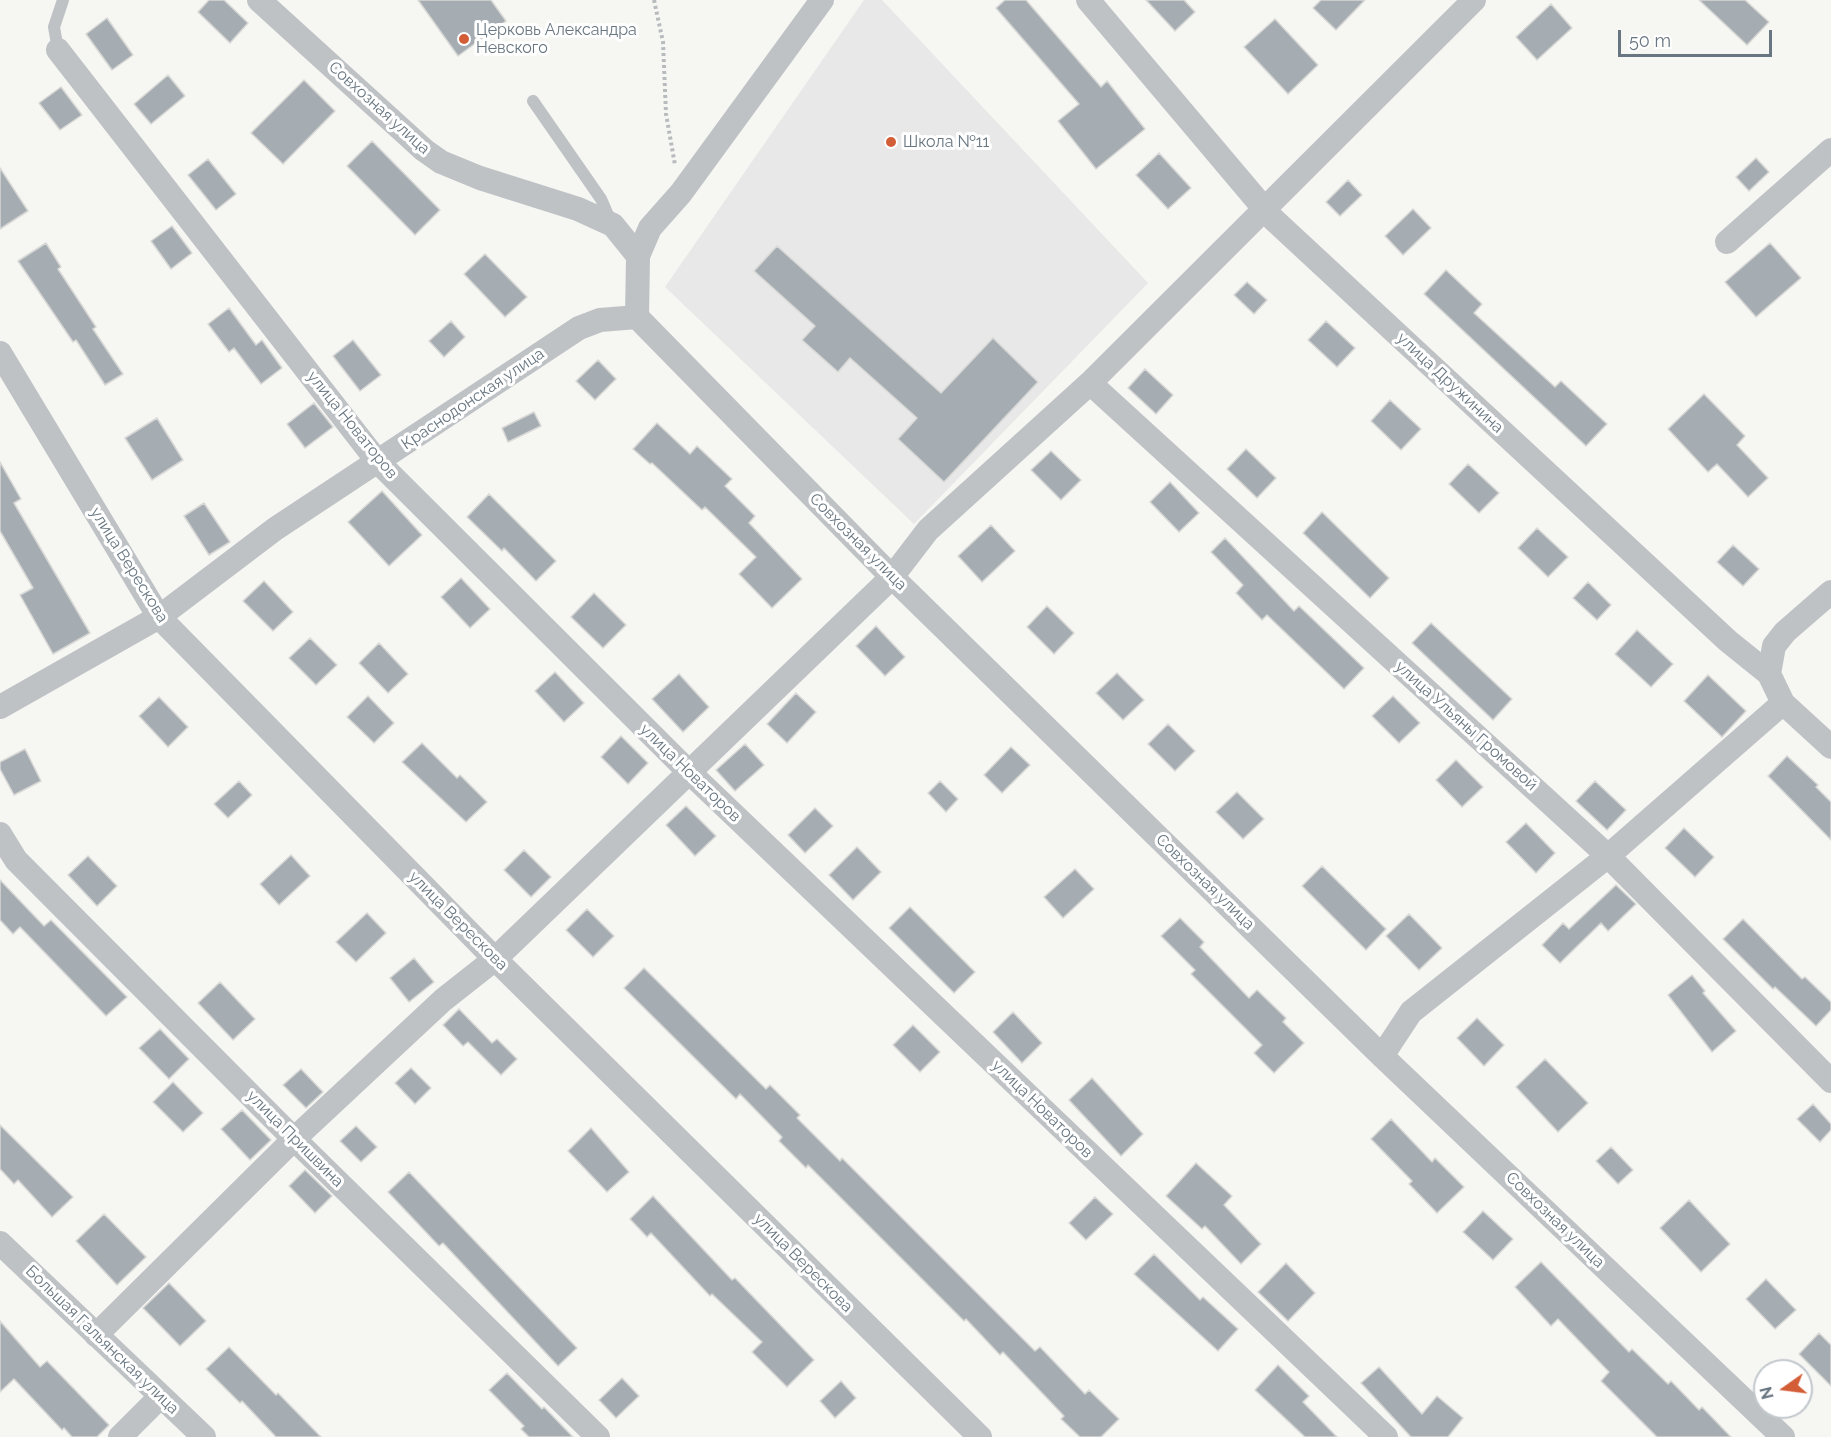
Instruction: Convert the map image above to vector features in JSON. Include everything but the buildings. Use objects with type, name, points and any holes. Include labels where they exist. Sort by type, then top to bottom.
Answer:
[{"type":"street","name":"Совхозная улица","points":[[259,0],[424,150],[441,162],[480,178],[578,209],[613,225],[638,256]]},
{"type":"street","points":[[637,317],[638,256],[650,228],[681,193],[822,0]]},
{"type":"street","name":"улица Дружинина","points":[[1088,0],[1265,211],[1728,641],[1769,674],[1783,703],[1831,747]]},
{"type":"street","points":[[96,1335],[294,1139],[443,1000],[495,959],[892,577],[928,530],[1090,382],[1265,211],[1474,0]]},
{"type":"street","name":"улица Новаторов","points":[[58,50],[378,462],[689,772],[1386,1437]]},
{"type":"street","points":[[1727,242],[1831,150]]},
{"type":"street","name":"Совхозная улица","points":[[637,317],[892,577],[1382,1056],[1783,1437]]},
{"type":"street","name":"Краснодонская улица","points":[[0,707],[159,617],[274,529],[579,328],[600,320],[637,317]]},
{"type":"street","name":"улица Верескова","points":[[0,353],[159,617],[495,959],[980,1437]]},
{"type":"street","name":"улица Ульяны Громовой","points":[[1090,382],[1608,856],[1831,1081]]},
{"type":"street","points":[[1769,674],[1774,646],[1831,592]]},
{"type":"street","points":[[1382,1056],[1411,1012],[1608,856],[1783,703]]},
{"type":"street","name":"улица Пришвина","points":[[0,834],[16,860],[294,1139],[598,1437]]},
{"type":"street","name":"Большая Гальянская улица","points":[[0,1243],[204,1437]]},
{"type":"street","points":[[120,1437],[161,1396]]},
{"type":"lane","points":[[58,50],[54,27],[63,0]]},
{"type":"lane","points":[[533,101],[602,199],[613,225]]},
{"type":"path","points":[[654,0],[663,42],[666,114],[681,193]]},
{"type":"shaded area","name":"Школа №11","points":[[864,0],[882,0],[1148,283],[914,524],[665,287]]},
{"type":"place","name":"Церковь Александра Невского","points":[[464,39]]},
{"type":"place","name":"Школа №11","points":[[891,142]]}]
